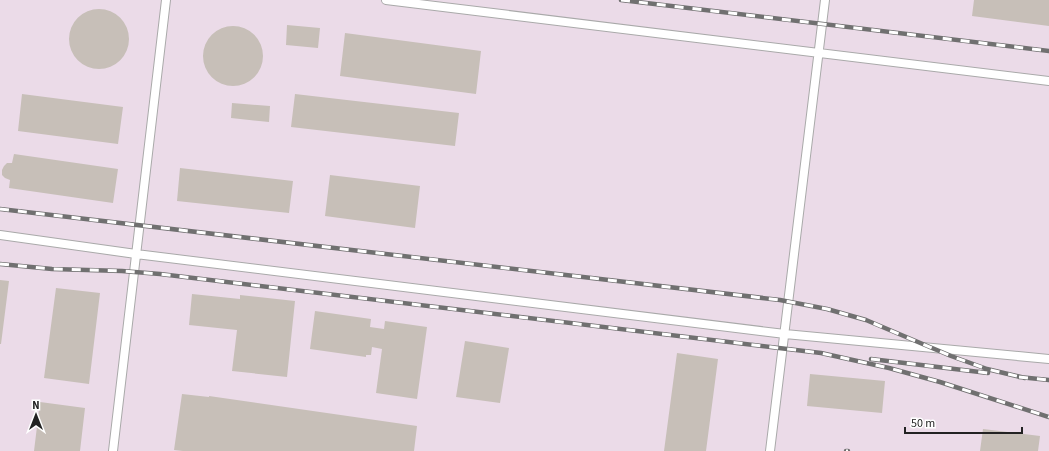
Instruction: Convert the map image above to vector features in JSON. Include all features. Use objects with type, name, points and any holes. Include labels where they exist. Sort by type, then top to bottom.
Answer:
[{"type":"lane","points":[[113,451],[166,0]]},
{"type":"lane","points":[[386,0],[1049,82]]},
{"type":"lane","points":[[770,451],[820,53],[825,0]]},
{"type":"lane","points":[[0,235],[136,254],[785,334],[1049,359]]},
{"type":"shaded area","points":[[0,0],[1049,0],[1049,451],[0,451]]},
{"type":"building","points":[[974,0],[1049,0],[1049,26],[972,16]]},
{"type":"building","points":[[99,9],[116,14],[124,22],[129,39],[124,56],[116,64],[99,69],[82,64],[74,56],[69,39],[74,22],[82,14]]},
{"type":"building","points":[[287,25],[320,28],[318,48],[286,45]]},
{"type":"building","points":[[233,26],[245,28],[258,39],[261,44],[263,56],[261,68],[250,81],[245,84],[233,86],[221,84],[208,73],[205,68],[203,56],[205,44],[216,31],[221,28]]},
{"type":"building","points":[[345,33],[481,51],[476,94],[340,76]]},
{"type":"building","points":[[22,94],[123,107],[118,144],[18,131]]},
{"type":"building","points":[[295,94],[459,113],[455,146],[291,127]]},
{"type":"building","points":[[232,103],[270,106],[269,122],[231,118]]},
{"type":"building","points":[[14,154],[118,169],[113,203],[9,188],[10,180],[2,175],[2,170],[7,163],[12,163]]},
{"type":"building","points":[[180,168],[293,181],[289,213],[177,201]]},
{"type":"building","points":[[330,175],[420,186],[415,228],[325,216]]},
{"type":"building","points":[[0,280],[9,281],[1,344],[0,344]]},
{"type":"building","points":[[56,288],[100,293],[89,384],[44,378]]},
{"type":"building","points":[[192,294],[240,299],[240,295],[295,301],[287,377],[232,371],[237,330],[189,325]]},
{"type":"building","points":[[315,311],[371,319],[370,327],[384,329],[385,321],[427,327],[417,399],[376,393],[382,349],[372,347],[371,355],[366,355],[366,357],[310,349]]},
{"type":"building","points":[[465,341],[509,348],[500,403],[456,397]]},
{"type":"building","points":[[677,353],[718,359],[706,451],[664,451]]},
{"type":"building","points":[[810,374],[885,381],[882,413],[807,406]]},
{"type":"building","points":[[182,394],[209,396],[417,426],[414,451],[174,450]]},
{"type":"building","points":[[40,402],[85,408],[80,451],[34,451]]},
{"type":"building","points":[[983,429],[1040,436],[1038,451],[980,451]]},
{"type":"railway","points":[[621,0],[1049,51]]},
{"type":"railway","points":[[0,209],[780,300],[827,309],[866,320],[951,356],[987,369],[1025,378]]},
{"type":"railway","points":[[0,264],[52,269],[122,271],[160,274],[821,353],[889,368],[940,382],[1049,417]]},
{"type":"railway","points":[[871,359],[988,373]]},
{"type":"railway","points":[[1019,377],[1049,380]]}]
